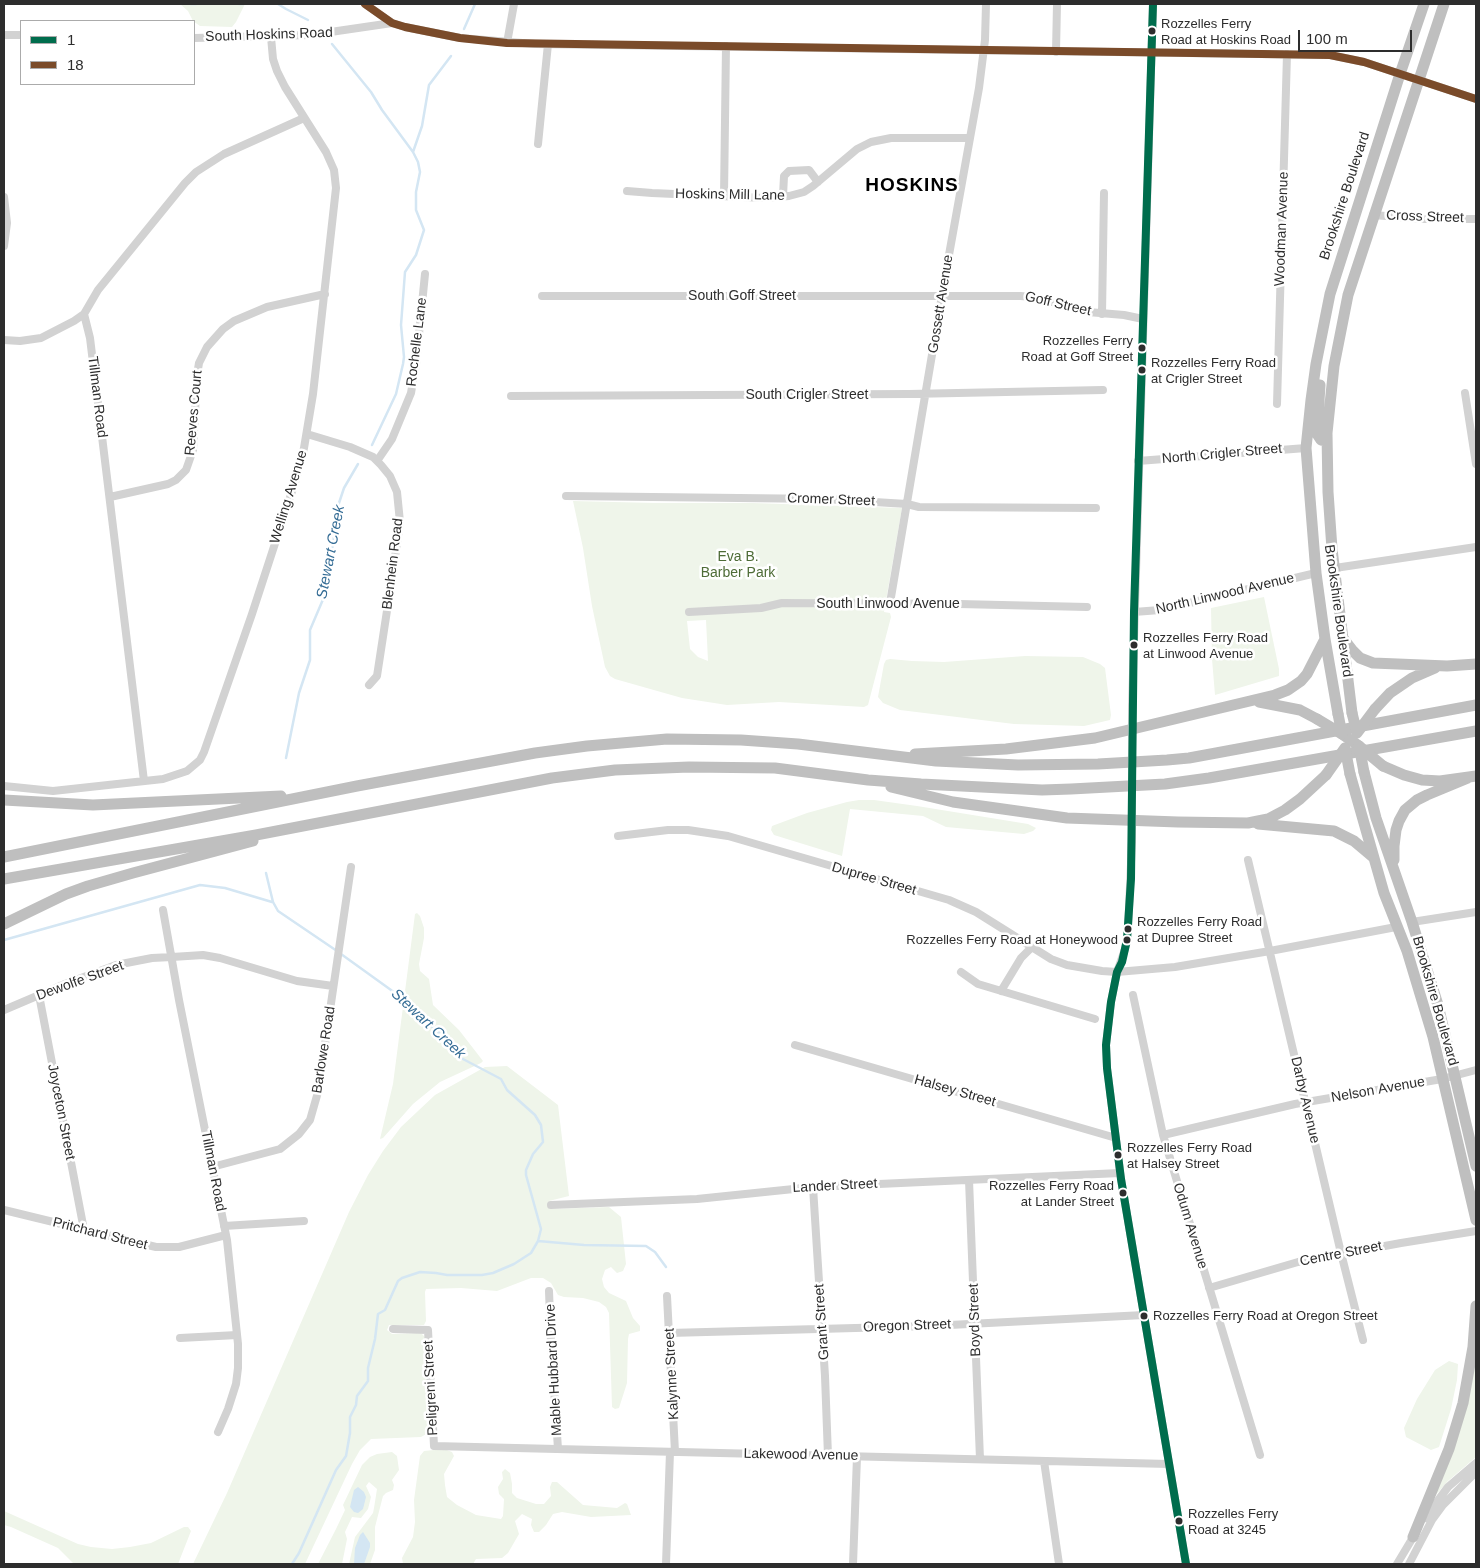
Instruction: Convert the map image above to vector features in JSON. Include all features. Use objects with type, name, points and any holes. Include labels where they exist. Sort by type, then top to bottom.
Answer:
[{"type":"highway","name":"Brookshire Boulevard","points":[[1424,4],[1330,294],[1319,348],[1306,448],[1316,573],[1338,714],[1364,772],[1376,818],[1438,1005],[1476,1166]]},
{"type":"highway","name":"Brookshire Boulevard","points":[[1444,4],[1348,295],[1334,366],[1327,442],[1328,492],[1342,637],[1352,713],[1350,774],[1384,893],[1407,951],[1433,1037],[1476,1220]]},
{"type":"highway","points":[[1319,348],[1318,434],[1321,440],[1327,442]]},
{"type":"highway","points":[[1342,637],[1352,651],[1360,658],[1373,664],[1447,666],[1476,664]]},
{"type":"highway","points":[[891,757],[944,752],[1006,750],[1095,738],[1251,701],[1288,690],[1301,681],[1311,668],[1325,639]]},
{"type":"highway","points":[[1248,823],[1268,819],[1300,800],[1326,775],[1375,709],[1390,693],[1426,671],[1447,666]]},
{"type":"highway","points":[[1251,701],[1300,710],[1351,740],[1386,767],[1404,775],[1422,780],[1440,781],[1472,777]]},
{"type":"highway","points":[[4,857],[322,793],[562,748],[667,739],[765,741],[936,761],[1018,765],[1072,765],[1167,760],[1221,752],[1476,705]]},
{"type":"highway","points":[[4,879],[399,808],[552,778],[615,770],[775,768],[868,780],[1042,790],[1165,784],[1274,768],[1320,758],[1476,731]]},
{"type":"highway","points":[[1394,870],[1396,830],[1405,810],[1427,794],[1472,777]]},
{"type":"highway","points":[[868,780],[952,802],[1050,816],[1248,823],[1334,831],[1354,841],[1374,858]]},
{"type":"highway","points":[[4,800],[93,805],[322,793]]},
{"type":"highway","points":[[4,924],[44,904],[81,889],[133,872],[242,844],[288,828]]},
{"type":"highway","points":[[1413,1537],[1443,1464],[1460,1410],[1473,1347],[1476,1306]]},
{"type":"street","points":[[365,4],[392,23]]},
{"type":"street","points":[[508,43],[514,4]]},
{"type":"street","name":"Gossett Avenue","points":[[890,603],[970,138],[984,50],[986,4]]},
{"type":"street","points":[[1056,52],[1057,4]]},
{"type":"street","points":[[1153,4],[1138,461],[1132,706],[1132,841],[1128,930],[1111,1002],[1106,1045],[1107,1068],[1120,1173],[1186,1564]]},
{"type":"street","name":"South Hoskins Road","points":[[195,38],[271,37],[335,33],[392,23],[453,37],[508,43],[1330,55],[1364,62],[1476,99]]},
{"type":"street","points":[[4,35],[20,35]]},
{"type":"street","name":"Welling Avenue","points":[[4,786],[53,791],[163,779],[188,771],[200,760],[204,752],[298,473],[307,434],[313,394],[336,188],[335,176],[326,152],[277,71],[273,59],[271,37]]},
{"type":"street","points":[[538,144],[548,44]]},
{"type":"street","points":[[724,196],[726,46]]},
{"type":"street","name":"Woodman Avenue","points":[[1277,404],[1287,54]]},
{"type":"street","points":[[4,340],[20,341],[40,338],[84,314],[98,290],[196,172],[224,154],[304,118]]},
{"type":"street","name":"Hoskins Mill Lane","points":[[627,191],[766,198],[784,196],[804,192],[857,150],[871,142],[891,138],[970,138]]},
{"type":"street","points":[[784,196],[784,176],[788,171],[809,170],[818,182]]},
{"type":"street","points":[[1102,314],[1104,193]]},
{"type":"street","points":[[4,197],[6,223],[4,246]]},
{"type":"street","name":"Cross Street","points":[[1373,215],[1425,219],[1476,219]]},
{"type":"street","name":"Rochelle Lane","points":[[377,461],[392,439],[411,393],[416,364],[425,274]]},
{"type":"street","name":"Reeves Court","points":[[110,498],[168,484],[176,480],[186,470],[193,450],[199,363],[207,347],[223,329],[245,316],[267,308],[325,294]]},
{"type":"street","name":"South Goff Street","points":[[542,296],[942,296]]},
{"type":"street","name":"Goff Street","points":[[942,296],[1034,297],[1066,307],[1102,314],[1124,315],[1143,320]]},
{"type":"street","name":"Tillman Road","points":[[84,314],[90,338],[144,781]]},
{"type":"street","name":"South Crigler Street","points":[[510,396],[909,394],[1103,390]]},
{"type":"street","points":[[1466,393],[1473,418],[1476,464]]},
{"type":"street","name":"Blenhein Road","points":[[307,434],[363,452],[377,461],[390,476],[395,487],[400,522],[377,676],[369,685]]},
{"type":"street","name":"North Crigler Street","points":[[1138,461],[1306,448]]},
{"type":"street","name":"Cromer Street","points":[[566,496],[825,499],[907,504],[919,507],[1096,508]]},
{"type":"street","points":[[1335,568],[1476,547]]},
{"type":"street","name":"North Linwood Avenue","points":[[1134,612],[1160,610],[1316,573]]},
{"type":"street","name":"South Linwood Avenue","points":[[689,612],[761,608],[782,603],[1087,607]]},
{"type":"street","name":"Dupree Street","points":[[618,836],[668,830],[688,830],[728,836],[949,900],[976,912],[1051,959],[1066,965],[1117,972],[1175,966],[1270,951],[1396,927]]},
{"type":"street","name":"Darby Avenue","points":[[1248,860],[1363,1340]]},
{"type":"street","name":"Barlowe Road","points":[[212,1168],[280,1149],[299,1134],[310,1120],[318,1092],[350,867]]},
{"type":"street","name":"Tillman Road","points":[[163,910],[226,1235],[237,1335],[239,1360],[236,1384],[218,1432]]},
{"type":"street","points":[[1412,922],[1476,912]]},
{"type":"street","points":[[1001,991],[1021,958],[1031,948]]},
{"type":"street","name":"Dewolfe Street","points":[[4,1010],[116,965],[172,956],[203,955],[220,958],[297,981],[334,986]]},
{"type":"street","points":[[962,972],[978,984],[1095,1019]]},
{"type":"street","name":"Joyceton Street","points":[[38,995],[84,1230]]},
{"type":"street","name":"Odum Avenue","points":[[1133,995],[1163,1135],[1260,1455]]},
{"type":"street","name":"Halsey Street","points":[[795,1045],[1116,1138]]},
{"type":"street","name":"Nelson Avenue","points":[[1163,1135],[1305,1102],[1442,1079],[1476,1070]]},
{"type":"street","name":"Lander Street","points":[[550,1205],[698,1199],[813,1187],[1120,1173]]},
{"type":"street","name":"Boyd Street","points":[[969,1180],[980,1460]]},
{"type":"street","name":"Grant Street","points":[[813,1187],[828,1456]]},
{"type":"street","name":"Pritchard Street","points":[[4,1210],[156,1247],[179,1247],[226,1235]]},
{"type":"street","points":[[224,1226],[304,1221]]},
{"type":"street","name":"Centre Street","points":[[1209,1288],[1276,1268],[1341,1254],[1476,1231]]},
{"type":"street","name":"Mable Hubbard Drive","points":[[550,1291],[551,1342],[558,1449]]},
{"type":"street","name":"Kalynne Street","points":[[666,1564],[673,1452],[667,1296]]},
{"type":"street","name":"Oregon Street","points":[[669,1333],[822,1329],[1144,1315]]},
{"type":"street","name":"Peligreni Street","points":[[393,1329],[428,1330],[434,1446]]},
{"type":"street","points":[[180,1338],[237,1335]]},
{"type":"street","name":"Lakewood Avenue","points":[[434,1446],[1169,1464]]},
{"type":"street","points":[[853,1564],[858,1457]]},
{"type":"street","points":[[1044,1461],[1059,1564]]},
{"type":"street","points":[[1397,1564],[1413,1537],[1448,1487],[1476,1463]]},
{"type":"street","points":[[1409,1564],[1432,1520],[1443,1505],[1476,1472]]},
{"type":"green space","points":[[180,4],[245,4],[232,27],[200,26],[195,22],[195,20],[192,20],[188,11]]},
{"type":"green space","name":"Eva B. Barber Park","points":[[573,501],[752,503],[902,508],[884,612],[890,613],[891,617],[868,705],[864,707],[779,702],[727,705],[682,698],[615,679],[610,676],[605,667],[592,606]],"holes":[[[706,620],[708,661],[698,657],[690,649],[687,621]]]},
{"type":"green space","points":[[1264,597],[1279,676],[1215,695],[1211,608]]},
{"type":"green space","points":[[1025,656],[1083,657],[1100,664],[1105,668],[1110,720],[1084,726],[1014,724],[900,710],[883,703],[878,697],[886,660],[944,662]]},
{"type":"green space","points":[[859,800],[874,800],[917,806],[1028,824],[1036,828],[1024,834],[946,827],[923,816],[850,809],[842,856],[774,835],[771,830],[772,826],[807,813]]},
{"type":"green space","points":[[417,913],[424,928],[419,964],[420,971],[429,979],[433,1005],[459,1030],[483,1061],[440,1082],[413,1104],[380,1139],[393,1084],[415,914]]},
{"type":"green space","points":[[507,1066],[558,1105],[569,1196],[549,1201],[552,1209],[609,1207],[621,1217],[626,1264],[623,1271],[617,1273],[611,1267],[605,1270],[602,1279],[604,1287],[609,1293],[626,1301],[633,1318],[640,1326],[640,1331],[629,1334],[627,1383],[619,1408],[615,1409],[612,1407],[609,1313],[606,1307],[599,1302],[558,1295],[551,1283],[543,1278],[531,1278],[497,1291],[461,1288],[426,1289],[426,1321],[424,1325],[389,1325],[387,1330],[392,1334],[421,1333],[426,1338],[430,1425],[428,1433],[421,1437],[371,1439],[360,1450],[305,1564],[193,1564],[227,1493],[349,1212],[383,1151],[401,1127],[435,1095],[485,1067]]},
{"type":"green space","points":[[1476,1355],[1476,1457],[1448,1481],[1434,1497]]},
{"type":"green space","points":[[1449,1361],[1458,1364],[1457,1380],[1451,1409],[1439,1447],[1431,1450],[1406,1437],[1404,1428],[1417,1399],[1435,1370]]},
{"type":"green space","points":[[444,1449],[452,1452],[454,1456],[444,1474],[447,1497],[457,1505],[476,1515],[501,1519],[503,1516],[504,1499],[499,1494],[498,1487],[503,1479],[502,1472],[505,1469],[510,1473],[512,1493],[517,1498],[536,1504],[544,1504],[551,1496],[550,1487],[552,1482],[557,1482],[583,1505],[617,1508],[625,1503],[631,1515],[591,1517],[562,1512],[553,1514],[539,1532],[534,1532],[531,1525],[532,1519],[522,1514],[515,1521],[519,1534],[508,1553],[502,1558],[476,1559],[473,1564],[403,1564],[402,1558],[413,1537],[415,1522],[414,1500],[420,1456],[424,1451]]},
{"type":"green space","points":[[392,1452],[397,1456],[399,1470],[392,1480],[393,1490],[383,1496],[375,1527],[375,1550],[370,1564],[349,1564],[355,1537],[373,1513],[377,1489],[369,1482],[366,1486],[371,1497],[368,1509],[361,1518],[352,1517],[345,1532],[347,1539],[342,1564],[318,1564],[345,1510],[343,1505],[362,1465],[370,1457]]},
{"type":"green space","points":[[4,1511],[78,1544],[91,1547],[112,1549],[130,1547],[151,1543],[184,1527],[188,1527],[191,1531],[178,1564],[74,1564],[58,1548],[4,1525]]},
{"type":"water","points":[[358,1487],[364,1492],[366,1497],[363,1509],[358,1513],[354,1512],[350,1507],[354,1490]]},
{"type":"water","points":[[363,1532],[370,1543],[370,1547],[364,1564],[354,1564],[355,1548]]},
{"type":"waterway","points":[[191,4],[196,4]]},
{"type":"waterway","points":[[278,4],[308,20]]},
{"type":"waterway","name":"Stewart Creek","points":[[464,29],[475,4]]},
{"type":"waterway","name":"Stewart Creek","points":[[332,44],[371,92],[413,152],[420,172],[416,192],[416,210],[424,230],[416,255],[405,272],[401,325],[403,364],[396,394],[372,445]]},
{"type":"waterway","name":"Stewart Creek","points":[[413,152],[422,126],[429,85],[451,56]]},
{"type":"waterway","name":"Stewart Creek","points":[[286,758],[299,693],[310,660],[310,630],[327,590],[338,506],[344,488],[358,464]]},
{"type":"waterway","name":"Stewart Creek","points":[[266,873],[273,902],[278,911],[337,951]]},
{"type":"waterway","points":[[4,940],[200,885],[225,888],[272,902]]},
{"type":"waterway","name":"Stewart Creek","points":[[292,1564],[299,1553],[336,1470],[346,1456],[350,1433],[350,1417],[356,1405],[357,1396],[368,1381],[368,1368],[375,1339],[378,1314],[385,1310],[398,1281],[420,1272],[447,1275],[482,1275],[493,1273],[514,1264],[531,1253],[538,1241],[541,1229],[526,1175],[526,1170],[533,1154],[543,1142],[541,1125],[535,1115],[507,1090],[501,1079],[461,1058],[445,1038],[391,990],[341,954]]},
{"type":"waterway","points":[[538,1241],[584,1245],[646,1246],[655,1252],[666,1267]]},
{"type":"transit line","name":"18","points":[[365,4],[392,23],[405,27],[460,38],[507,43],[1330,55],[1364,62],[1476,99]]},
{"type":"transit line","name":"1","points":[[1153,4],[1134,612],[1131,879],[1127,940],[1122,962],[1117,972],[1106,1045],[1107,1068],[1121,1179],[1186,1564]]},
{"type":"place","name":"Rozzelles Ferry Road at Hoskins Road","points":[[1152,31]]},
{"type":"place","name":"Rozzelles Ferry Road at Goff Street","points":[[1142,348]]},
{"type":"place","name":"Rozzelles Ferry Road at Crigler Street","points":[[1142,370]]},
{"type":"place","name":"Rozzelles Ferry Road at Linwood Avenue","points":[[1134,645]]},
{"type":"place","name":"Rozzelles Ferry Road at Dupree Street","points":[[1128,929]]},
{"type":"place","name":"Rozzelles Ferry Road at Honeywood","points":[[1127,940]]},
{"type":"place","name":"Rozzelles Ferry Road at Halsey Street","points":[[1118,1155]]},
{"type":"place","name":"Rozzelles Ferry Road at Lander Street","points":[[1123,1193]]},
{"type":"place","name":"Rozzelles Ferry Road at Oregon Street","points":[[1144,1316]]},
{"type":"place","name":"Rozzelles Ferry Road at 3245","points":[[1179,1521]]},
{"type":"district","name":"HOSKINS","points":[[912,186]]}]
